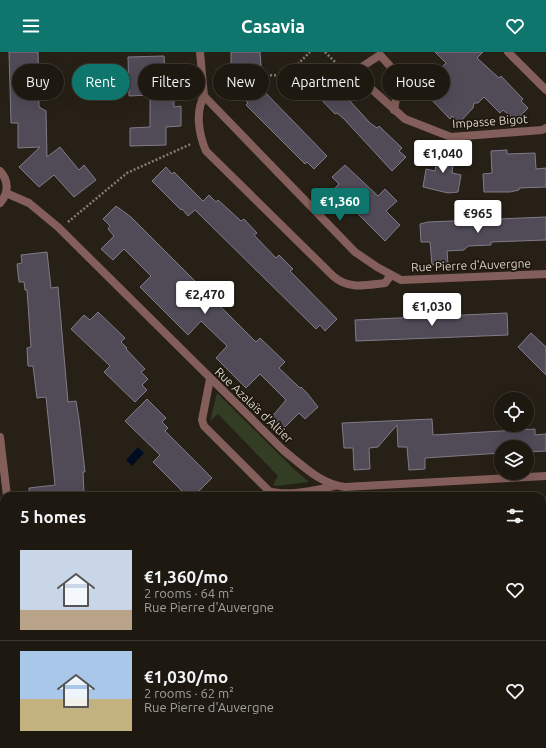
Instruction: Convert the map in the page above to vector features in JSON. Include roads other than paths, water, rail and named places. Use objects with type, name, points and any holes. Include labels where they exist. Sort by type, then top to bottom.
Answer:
[{"type":"street","points":[[200,52],[201,64]]},
{"type":"street","points":[[508,52],[546,90]]},
{"type":"street","name":"Impasse Bigot","points":[[394,110],[400,77],[380,55],[360,68],[357,76],[394,110],[404,119],[451,137],[542,130],[546,128]]},
{"type":"street","name":"Rue Pierre d'Auvergne","points":[[205,97],[356,252],[391,276],[401,280],[546,274]]},
{"type":"street","points":[[202,100],[198,106],[201,141],[206,151],[341,283],[349,286],[385,283],[391,276]]},
{"type":"street","points":[[0,171],[5,178],[6,193],[0,203]]},
{"type":"street","name":"Rue Azalaïs d'Altier","points":[[6,193],[30,203],[58,227],[283,450],[308,470],[334,486]]},
{"type":"street","points":[[210,379],[202,420],[204,426],[271,492]]},
{"type":"street","points":[[0,436],[7,492]]},
{"type":"street","points":[[296,492],[334,486],[345,487],[546,476]]},
{"type":"water","points":[[138,447],[144,453],[132,466],[126,460]]}]
